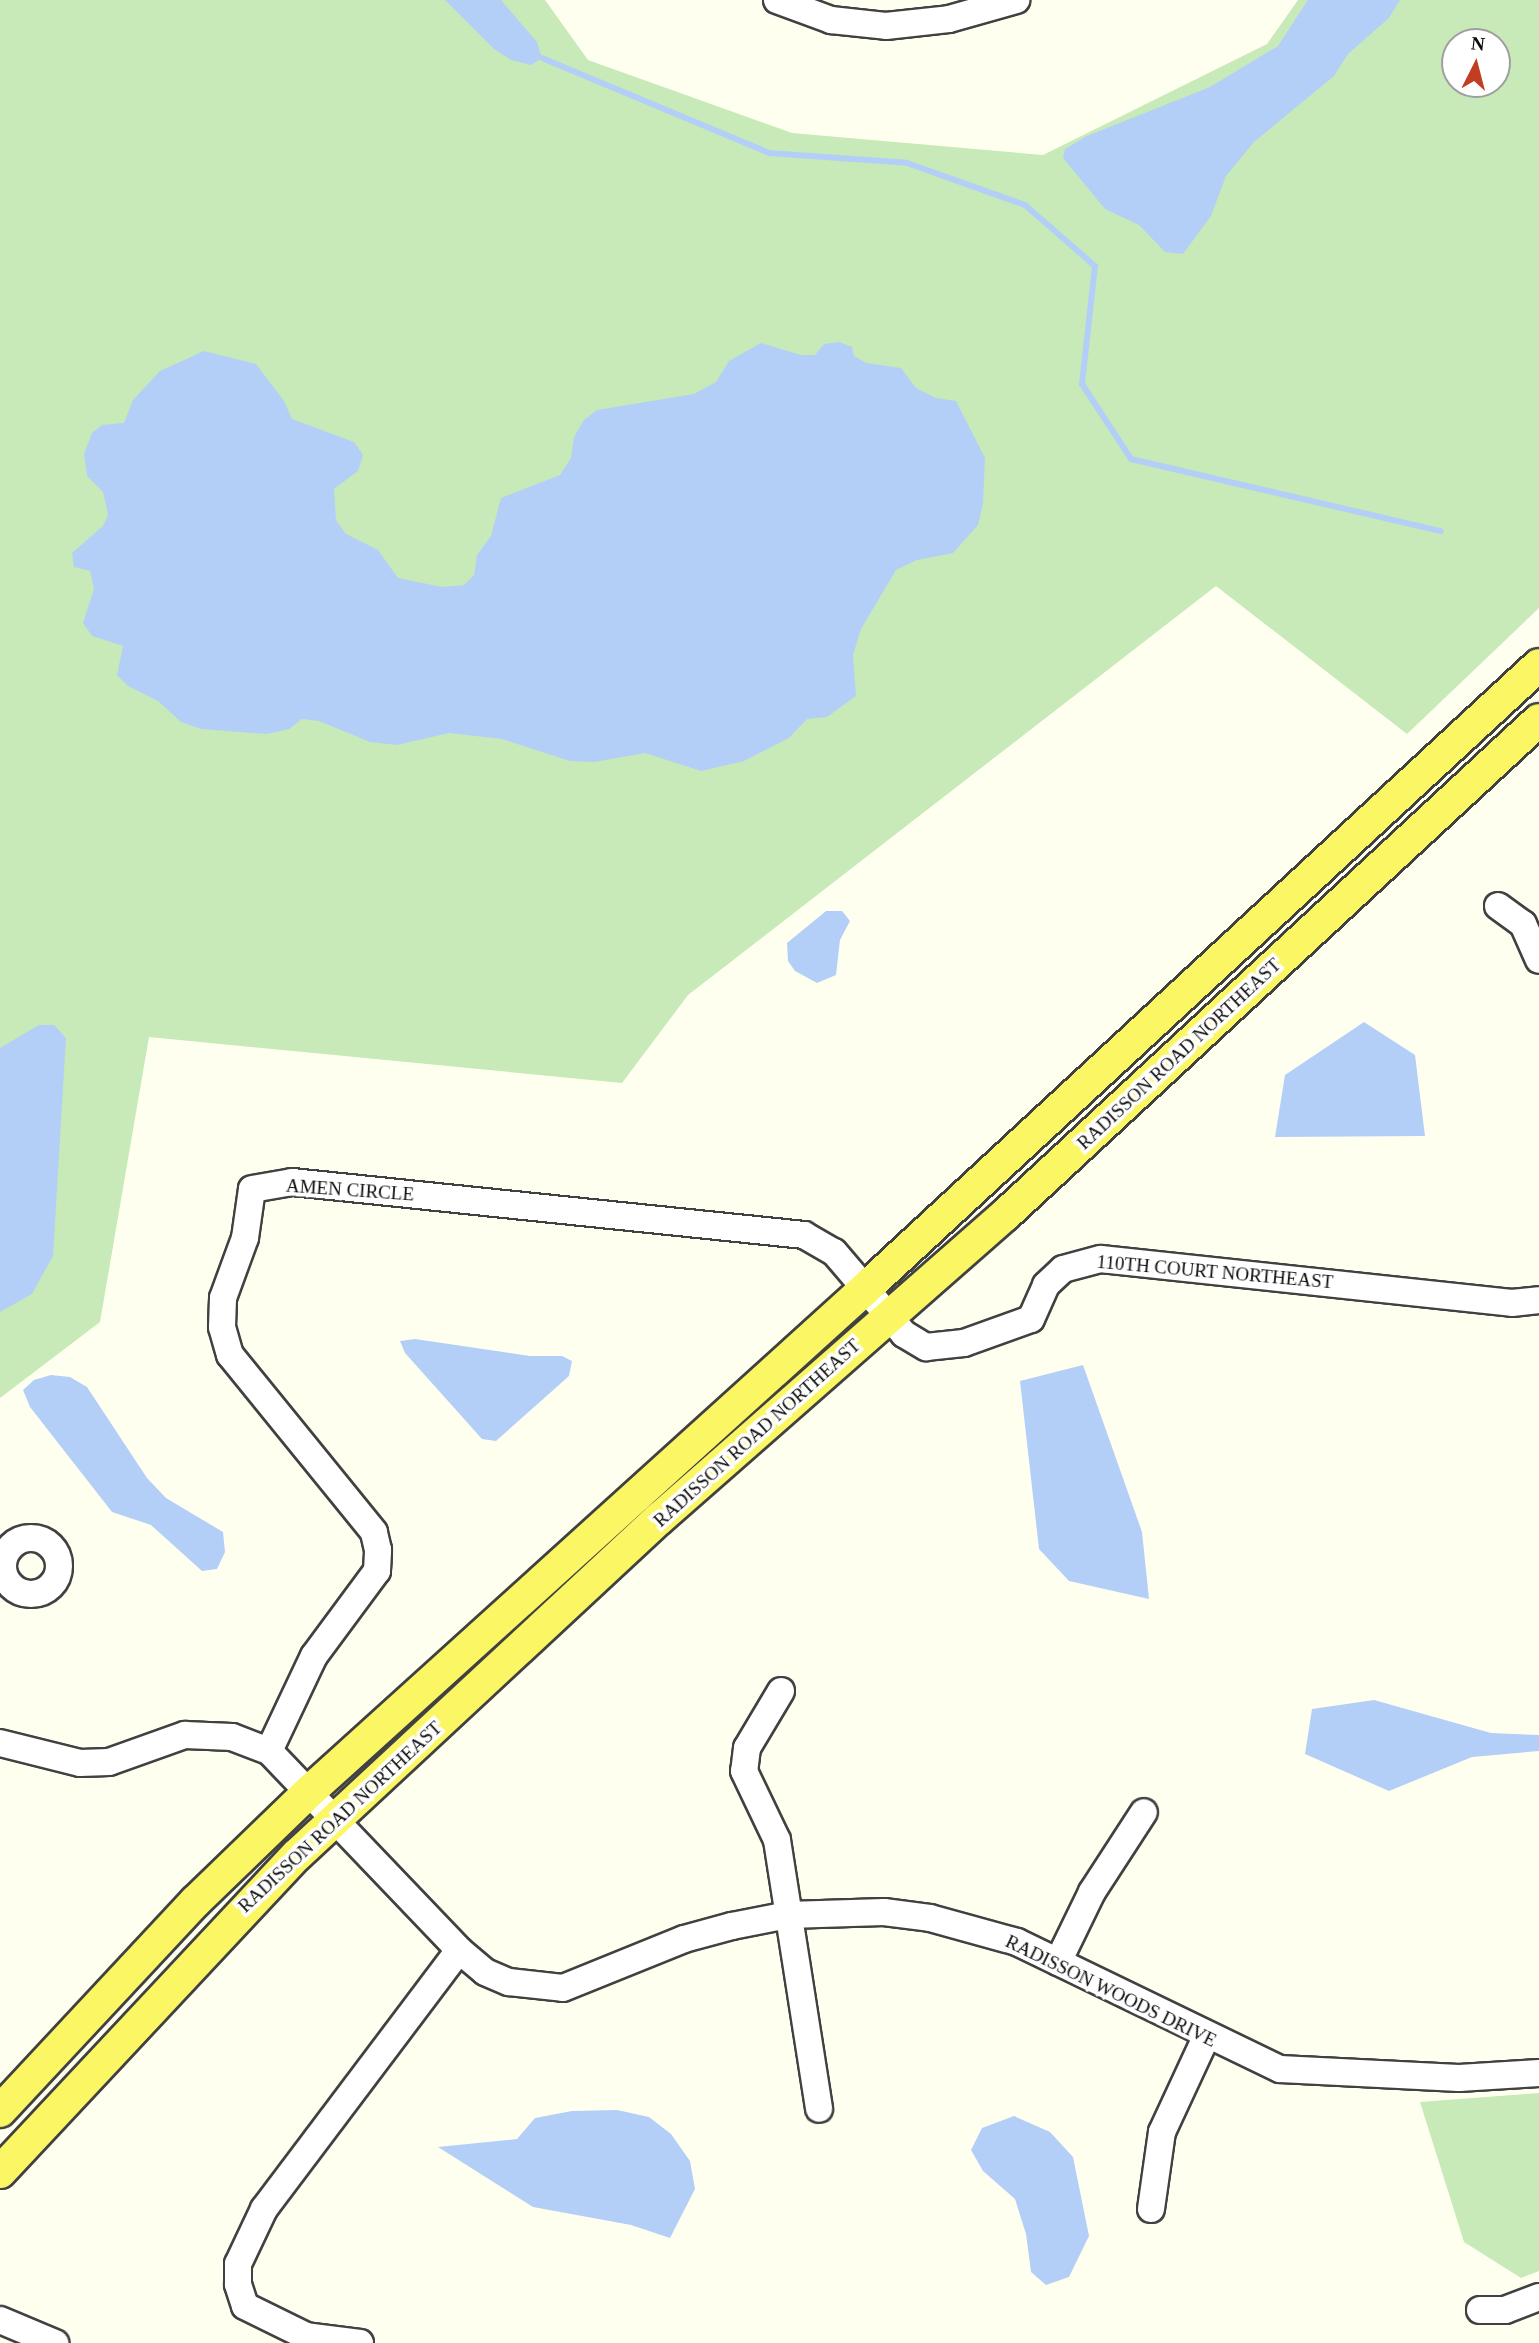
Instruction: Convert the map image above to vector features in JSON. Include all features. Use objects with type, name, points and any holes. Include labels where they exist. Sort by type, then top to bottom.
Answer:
[{"type":"main road","name":"RADISSON ROAD NORTHEAST","points":[[0,2111],[195,1902],[310,1791],[866,1288],[1539,665]]},
{"type":"main road","name":"RADISSON ROAD NORTHEAST","points":[[0,2172],[248,1903],[335,1819],[660,1518],[1005,1215],[1539,720]]},
{"type":"street","points":[[777,0],[831,20],[886,26],[949,19],[1016,0]]},
{"type":"street","points":[[1498,906],[1523,924],[1539,960]]},
{"type":"street","name":"AMEN CIRCLE","points":[[270,1751],[314,1656],[377,1572],[378,1550],[374,1532],[230,1355],[222,1327],[223,1298],[245,1238],[252,1189],[292,1182],[782,1231],[818,1240],[866,1288]]},
{"type":"street","name":"110TH COURT NORTHEAST","points":[[866,1288],[904,1334],[926,1347],[964,1343],[1031,1319],[1046,1285],[1063,1269],[1101,1259],[1512,1303],[1539,1300]]},
{"type":"street","points":[[781,1691],[747,1748],[744,1771],[777,1840],[819,2109]]},
{"type":"street","points":[[0,1744],[80,1763],[109,1762],[185,1735],[232,1737],[270,1751]]},
{"type":"street","name":"RADISSON WOODS DRIVE","points":[[270,1751],[459,1950],[485,1972],[509,1982],[563,1988],[684,1938],[788,1915],[884,1912],[930,1918],[1017,1942],[1206,2037],[1280,2069],[1459,2078],[1539,2073]]},
{"type":"street","points":[[1058,1962],[1092,1892],[1144,1812]]},
{"type":"street","points":[[360,2343],[306,2336],[245,2306],[238,2284],[238,2264],[264,2208],[459,1950]]},
{"type":"street","points":[[1151,2208],[1162,2132],[1206,2037]]},
{"type":"street","points":[[1480,2310],[1504,2310],[1539,2297]]},
{"type":"street","points":[[0,2320],[55,2343]]},
{"type":"green space","points":[[0,0],[545,0],[588,60],[792,133],[1043,155],[1267,44],[1298,0],[1539,0],[1539,608],[1407,734],[1216,586],[688,995],[622,1083],[149,1037],[100,1322],[0,1398]]},
{"type":"green space","points":[[1539,2093],[1539,2271],[1521,2278],[1464,2242],[1420,2102]]},
{"type":"water","points":[[445,0],[501,0],[537,42],[542,58],[531,65],[511,60],[494,49]]},
{"type":"water","points":[[1308,0],[1400,0],[1389,18],[1348,54],[1334,76],[1254,142],[1226,176],[1211,216],[1183,254],[1165,252],[1139,225],[1105,209],[1063,158],[1065,149],[1087,136],[1210,87],[1278,46]]},
{"type":"water","points":[[839,342],[852,347],[854,356],[866,363],[901,368],[916,388],[936,398],[956,401],[985,458],[983,504],[978,525],[953,553],[917,560],[896,570],[861,629],[853,655],[856,696],[827,717],[807,719],[789,738],[744,761],[701,771],[645,753],[595,762],[570,761],[502,739],[449,733],[397,745],[370,742],[319,721],[302,719],[289,729],[267,734],[201,729],[181,722],[158,701],[128,686],[117,675],[123,646],[92,636],[83,623],[94,589],[90,571],[74,567],[72,553],[103,526],[108,515],[103,492],[87,476],[84,454],[92,433],[102,425],[124,423],[133,400],[160,371],[204,351],[256,364],[284,401],[292,419],[354,442],[363,455],[358,471],[334,489],[336,520],[346,534],[378,550],[398,578],[442,587],[464,585],[474,575],[477,555],[491,536],[501,498],[560,475],[571,458],[574,437],[584,420],[597,410],[694,394],[716,382],[729,361],[761,343],[801,355],[815,355],[824,344]]},
{"type":"water","points":[[826,911],[842,911],[850,921],[840,940],[836,975],[817,983],[795,971],[788,961],[787,943]]},
{"type":"water","points":[[1364,1022],[1415,1055],[1425,1136],[1275,1137],[1285,1075]]},
{"type":"water","points":[[39,1025],[54,1025],[66,1038],[53,1256],[32,1294],[0,1312],[0,1048]]},
{"type":"water","points":[[415,1339],[530,1356],[562,1356],[572,1361],[569,1376],[496,1441],[482,1439],[405,1353],[400,1341]]},
{"type":"water","points":[[1083,1365],[1142,1532],[1149,1599],[1069,1581],[1039,1549],[1020,1381]]},
{"type":"water","points":[[51,1375],[70,1377],[87,1387],[147,1478],[166,1498],[223,1532],[225,1552],[217,1569],[202,1571],[151,1525],[112,1512],[30,1407],[23,1390],[34,1380]]},
{"type":"water","points":[[1374,1700],[1491,1733],[1539,1735],[1539,1751],[1472,1757],[1389,1791],[1305,1754],[1312,1709]]},
{"type":"water","points":[[617,2110],[649,2117],[671,2134],[690,2161],[695,2189],[670,2238],[631,2225],[533,2207],[438,2147],[517,2139],[535,2118],[572,2111]]},
{"type":"water","points":[[1014,2116],[1050,2132],[1073,2157],[1089,2236],[1069,2277],[1046,2285],[1031,2272],[1026,2234],[1015,2199],[983,2171],[971,2150],[982,2128]]},
{"type":"waterway","points":[[542,58],[769,153],[907,163],[1025,205],[1095,266],[1082,384],[1131,459],[1441,531]]}]
